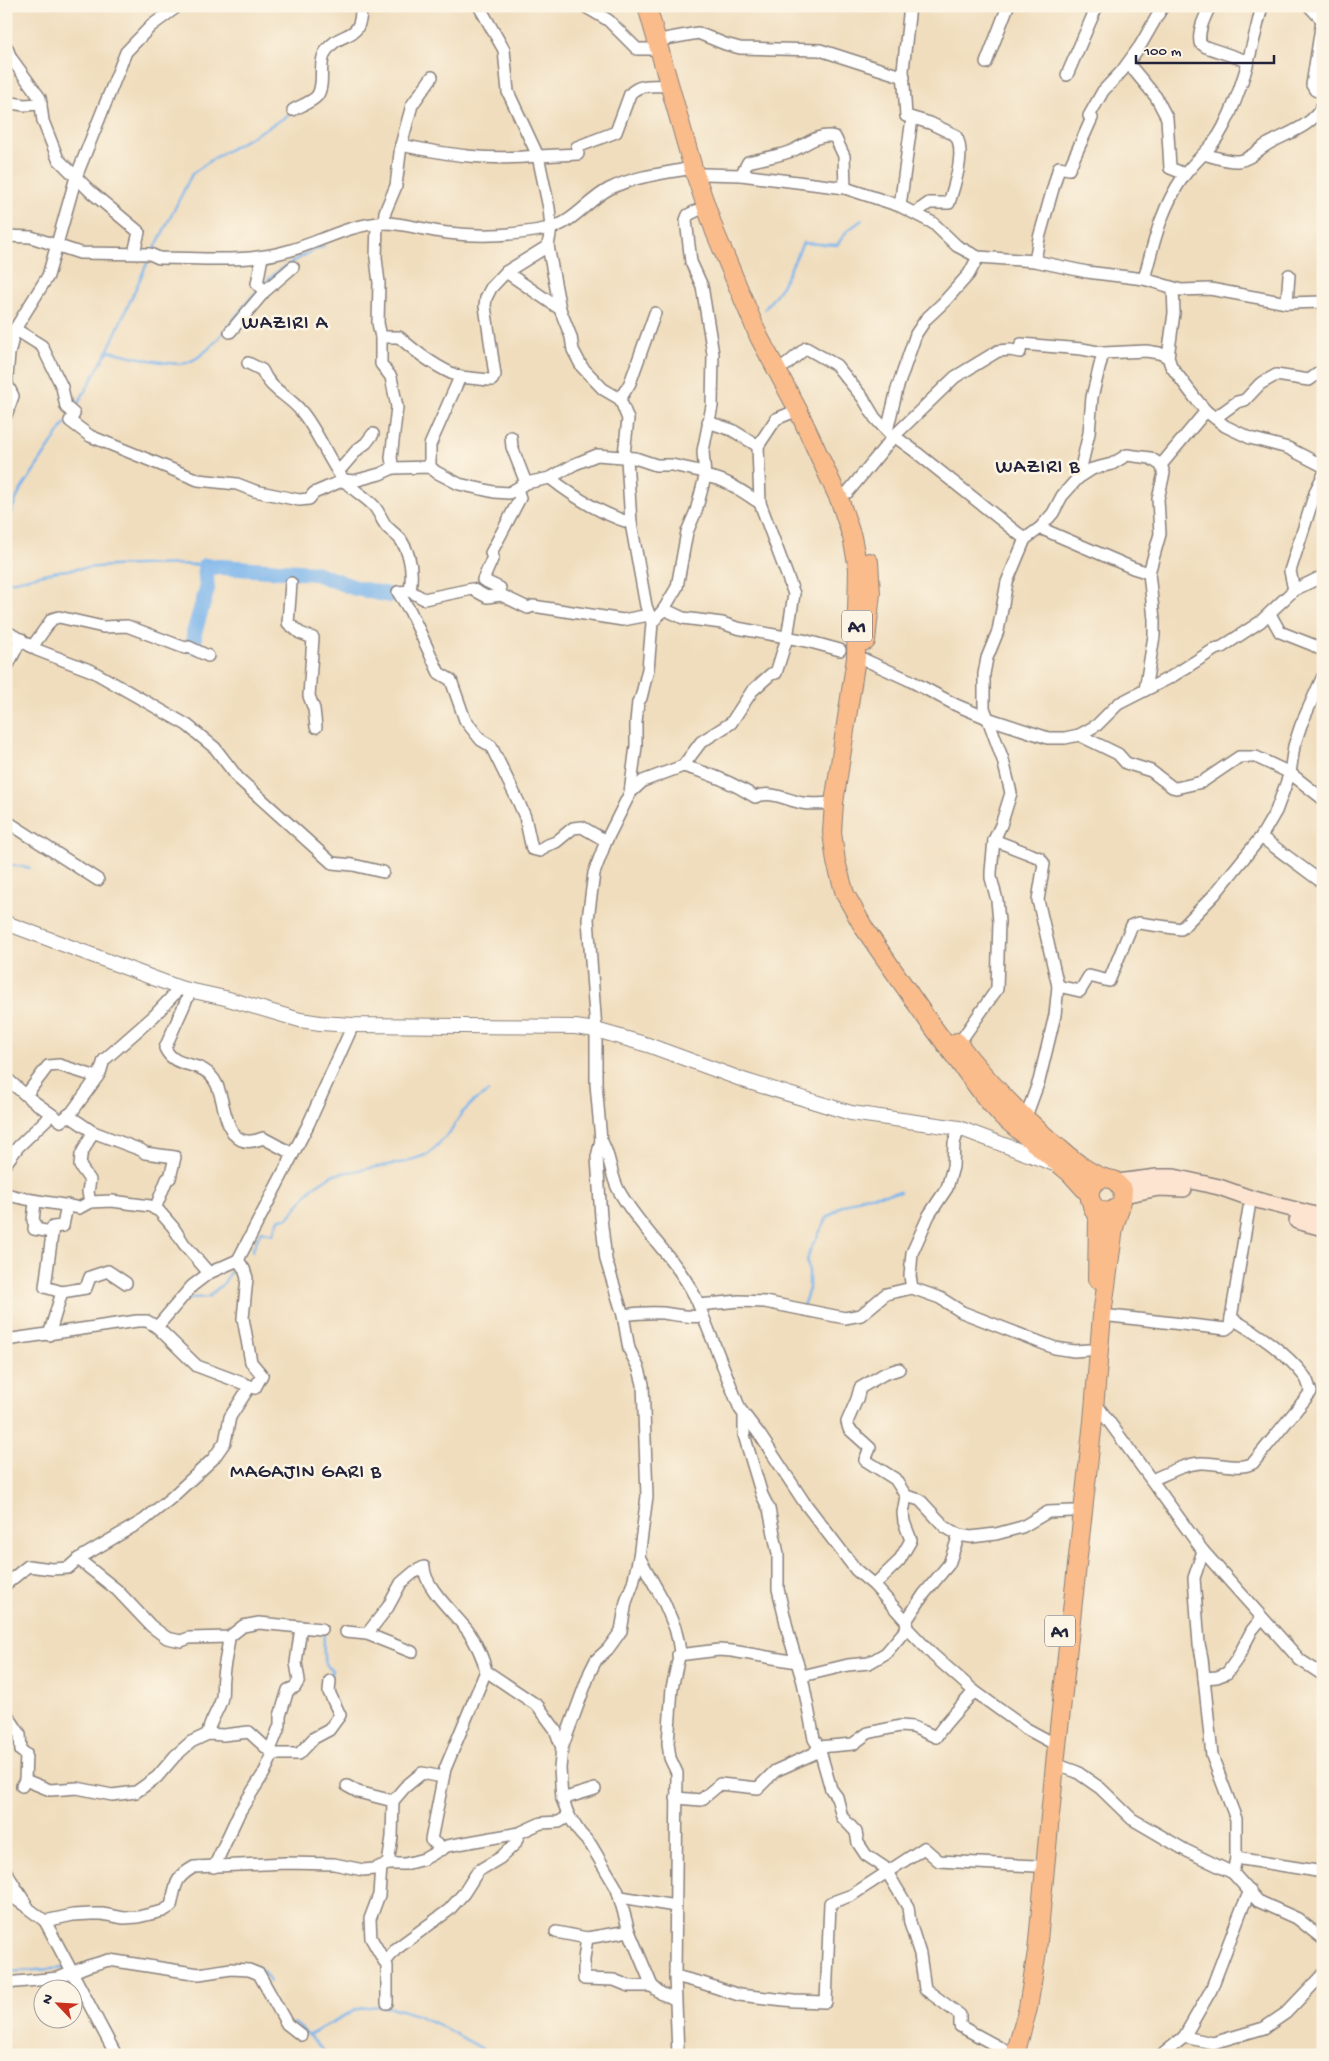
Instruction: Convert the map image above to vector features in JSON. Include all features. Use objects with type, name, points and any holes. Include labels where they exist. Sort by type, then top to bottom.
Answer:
[{"type":"highway","name":"A1","points":[[647,6],[662,44],[699,171],[706,206],[759,337],[798,410],[840,501],[852,537],[858,568],[856,658],[834,803],[832,832],[845,894],[864,928],[927,1019],[985,1097],[1002,1116],[1070,1173],[1091,1200],[1098,1219],[1098,1254],[1083,1418],[1024,1983],[1008,2054]]},
{"type":"highway","name":"A1","points":[[656,6],[668,86],[699,171],[739,267],[848,492],[867,548],[870,569],[870,615],[847,773],[844,810],[843,846],[849,877],[865,910],[882,938],[959,1044],[1009,1104],[1071,1158],[1116,1190],[1114,1228],[1102,1315],[1034,1970],[1028,2008],[1008,2054]]},
{"type":"highway","points":[[1093,1183],[1116,1190],[1109,1212],[1103,1212],[1091,1200],[1093,1183]]},
{"type":"main road","points":[[1116,1190],[1157,1177],[1174,1177],[1219,1187],[1253,1200],[1323,1217]]},
{"type":"main road","points":[[1116,1190],[1173,1187],[1215,1196],[1249,1208],[1323,1228]]},
{"type":"street","points":[[293,110],[316,98],[320,91],[322,61],[325,52],[336,41],[349,36],[358,28],[362,20],[362,6]]},
{"type":"street","points":[[584,6],[608,20],[637,49],[700,34],[740,48],[820,50],[904,77]]},
{"type":"street","points":[[910,6],[903,70],[906,116],[930,123],[955,135],[961,149],[957,175],[949,203],[929,202],[915,214]]},
{"type":"street","points":[[1035,261],[1039,238],[1059,167],[1069,169],[1089,129],[1092,118],[1090,116],[1096,102],[1103,90],[1128,63],[1163,6]]},
{"type":"street","points":[[1210,6],[1201,28],[1200,44],[1248,62]]},
{"type":"street","points":[[1144,280],[1161,217],[1167,202],[1185,174],[1216,141],[1232,111],[1248,62],[1262,6]]},
{"type":"street","points":[[1309,6],[1322,21],[1312,85],[1315,90],[1323,93]]},
{"type":"street","points":[[476,7],[504,50],[508,92],[538,156],[551,228],[548,246],[560,309],[571,336],[573,350],[582,367],[603,389],[620,399],[628,420],[624,454],[627,459],[631,523],[650,619],[648,669],[641,698],[638,702],[636,746],[630,793],[606,841],[594,873],[588,919],[596,1030],[596,1084],[601,1140],[597,1157],[598,1180],[604,1246],[623,1315],[628,1349],[640,1369],[643,1384],[647,1496],[633,1584],[626,1602],[621,1631],[608,1649],[596,1660],[590,1672],[562,1748],[560,1768],[562,1799],[569,1816],[580,1833],[591,1845],[621,1897],[629,1931],[652,1986],[662,1994],[675,1999]]},
{"type":"street","points":[[1067,75],[1095,7]]},
{"type":"street","points":[[6,415],[13,396],[7,384],[7,377],[9,354],[15,329],[48,276],[76,177],[126,52],[151,26],[172,8]]},
{"type":"street","points":[[986,63],[1004,8]]},
{"type":"street","points":[[6,46],[11,58],[40,98],[43,121],[58,159],[116,214],[139,232],[134,254]]},
{"type":"street","points":[[1128,63],[1156,97],[1167,118],[1170,168],[1185,174]]},
{"type":"street","points":[[393,468],[391,458],[397,407],[391,377],[381,364],[381,337],[378,323],[379,284],[376,258],[381,223],[396,186],[401,145],[412,105],[432,77]]},
{"type":"street","points":[[401,145],[454,156],[506,159],[578,154],[577,147],[616,132],[630,94],[634,89],[648,86],[668,86]]},
{"type":"street","points":[[6,102],[41,104]]},
{"type":"street","points":[[1204,154],[1223,160],[1238,161],[1247,158],[1267,144],[1290,133],[1311,119],[1323,104]]},
{"type":"street","points":[[900,206],[912,118]]},
{"type":"street","points":[[741,175],[748,162],[794,150],[813,138],[830,135],[835,136],[844,156],[845,188]]},
{"type":"street","points":[[6,236],[31,237],[80,253],[262,257],[304,246],[342,230],[381,223],[448,233],[485,235],[551,228],[567,221],[587,203],[608,189],[635,179],[699,171],[845,188],[900,206],[933,223],[956,246],[978,258],[1035,261],[1087,272],[1144,280],[1173,288],[1210,289],[1287,303],[1323,302]]},
{"type":"street","points":[[606,841],[582,827],[573,828],[556,842],[544,846],[540,851],[532,849],[520,803],[491,746],[481,740],[466,720],[451,680],[439,673],[410,611],[398,592],[410,591],[424,599],[472,589],[487,597],[501,595],[528,608],[533,606],[623,620],[650,619],[664,609],[676,588],[687,532],[696,510],[705,474],[703,451],[712,406],[713,354],[702,286],[691,262],[686,220],[688,215],[706,206]]},
{"type":"street","points":[[381,337],[400,337],[418,354],[445,371],[460,377],[492,380],[495,376],[484,306],[491,288],[506,272],[548,246]]},
{"type":"street","points":[[261,287],[262,257]]},
{"type":"street","points":[[890,433],[897,389],[916,334],[926,320],[969,274],[978,258]]},
{"type":"street","points":[[230,332],[261,287],[292,267]]},
{"type":"street","points":[[506,272],[560,309]]},
{"type":"street","points":[[1287,303],[1289,275]]},
{"type":"street","points":[[1173,288],[1174,314],[1168,357],[1176,374],[1210,414],[1225,426],[1250,438],[1288,448],[1323,466]]},
{"type":"street","points":[[620,399],[630,383],[655,313]]},
{"type":"street","points":[[15,329],[42,346],[62,387],[70,410],[70,421],[90,436],[198,480],[237,484],[299,500],[309,499],[314,493],[341,476],[357,450],[366,444],[374,434]]},
{"type":"street","points":[[848,492],[890,433],[955,377],[998,351],[1010,350],[1020,352],[1021,344],[1082,349],[1102,353],[1146,351],[1168,357]]},
{"type":"street","points":[[786,365],[806,348],[836,365],[890,433],[1025,539]]},
{"type":"street","points":[[1078,478],[1089,432],[1092,397],[1102,353]]},
{"type":"street","points":[[248,363],[262,370],[274,390],[291,399],[303,413],[341,476],[373,505],[386,526],[400,540],[409,558],[412,577],[410,591]]},
{"type":"street","points":[[1161,464],[1210,414],[1245,400],[1269,378],[1283,375],[1309,380],[1323,370]]},
{"type":"street","points":[[430,467],[430,445],[460,377]]},
{"type":"street","points":[[630,793],[643,781],[683,766],[701,742],[731,723],[752,692],[771,674],[776,673],[787,638],[794,594],[760,503],[758,446],[776,419],[798,410]]},
{"type":"street","points":[[708,422],[732,430],[758,446]]},
{"type":"street","points":[[501,595],[500,588],[483,580],[493,557],[491,553],[520,498],[522,486],[511,437]]},
{"type":"street","points":[[341,476],[354,481],[380,474],[393,468],[430,467],[459,484],[494,492],[509,492],[550,478],[575,464],[597,455],[627,459],[635,458],[656,465],[672,465],[705,474],[722,481],[760,503]]},
{"type":"street","points":[[959,1044],[997,989],[997,900],[990,878],[994,840],[1011,793],[1003,760],[984,708],[984,674],[987,658],[998,631],[1007,582],[1025,539],[1040,528],[1078,478],[1092,469],[1112,464],[1127,455],[1150,458],[1161,464],[1164,473],[1158,499],[1160,534],[1149,573],[1154,620],[1145,690]]},
{"type":"street","points":[[1294,590],[1290,571],[1316,490],[1323,476]]},
{"type":"street","points":[[550,478],[568,493],[614,518],[631,523]]},
{"type":"street","points":[[1040,528],[1149,573]]},
{"type":"street","points":[[863,659],[910,680],[956,705],[987,718],[1048,738],[1065,738],[1079,735],[1097,725],[1118,704],[1171,677],[1215,649],[1222,647],[1270,614],[1294,590],[1323,576]]},
{"type":"street","points":[[291,582],[288,623],[300,633],[313,638],[309,696],[314,710],[316,727]]},
{"type":"street","points":[[664,609],[683,618],[722,623],[737,628],[840,650]]},
{"type":"street","points":[[1270,614],[1280,632],[1323,651]]},
{"type":"street","points":[[32,647],[52,619],[59,617],[103,628],[127,626],[185,648],[189,647],[208,656]]},
{"type":"street","points":[[6,631],[32,647],[92,671],[186,725],[215,748],[238,778],[332,863],[353,865],[383,872]]},
{"type":"street","points":[[6,669],[21,639]]},
{"type":"street","points":[[1058,986],[1080,991],[1089,976],[1109,982],[1129,928],[1132,925],[1139,923],[1176,929],[1184,928],[1214,895],[1261,837],[1276,811],[1290,773],[1300,724],[1323,676]]},
{"type":"street","points":[[1079,735],[1118,754],[1126,763],[1151,771],[1168,785],[1176,788],[1202,782],[1240,757],[1256,757],[1290,773],[1323,799]]},
{"type":"street","points":[[683,766],[708,772],[735,784],[755,797],[763,794],[784,797],[802,803],[834,803]]},
{"type":"street","points":[[6,822],[98,880]]},
{"type":"street","points":[[1261,837],[1323,883]]},
{"type":"street","points":[[994,840],[1043,860],[1038,900],[1058,986],[1055,1015],[1039,1081],[1025,1119]]},
{"type":"street","points":[[6,923],[186,989],[226,998],[300,1020],[353,1025],[575,1027],[596,1030],[656,1048],[746,1082],[851,1113],[959,1128],[1062,1167]]},
{"type":"street","points":[[6,1078],[61,1121],[72,1112],[97,1077],[104,1060],[186,989]]},
{"type":"street","points":[[186,989],[165,1048],[167,1052],[172,1058],[182,1063],[199,1066],[212,1075],[233,1133],[241,1138],[255,1141],[263,1138],[293,1154]]},
{"type":"street","points":[[157,1327],[192,1286],[208,1273],[238,1260],[324,1091],[353,1025]]},
{"type":"street","points":[[26,1095],[48,1066],[59,1065],[97,1077]]},
{"type":"street","points":[[6,1163],[18,1147],[52,1115]]},
{"type":"street","points":[[68,1115],[92,1132],[145,1153],[172,1155],[175,1157],[170,1178],[167,1179],[155,1209]]},
{"type":"street","points":[[912,1288],[910,1276],[912,1253],[929,1215],[947,1188],[953,1167],[954,1143],[959,1128]]},
{"type":"street","points":[[90,1202],[88,1192],[90,1180],[80,1166],[81,1155],[92,1132]]},
{"type":"street","points":[[601,1140],[607,1151],[618,1190],[677,1267],[701,1310],[735,1400],[744,1416],[760,1435],[783,1472],[827,1532],[856,1570],[874,1586],[933,1656],[974,1690],[1025,1728],[1049,1741]]},
{"type":"street","points":[[6,1194],[35,1202],[55,1202],[79,1208],[90,1202],[131,1202],[155,1209],[173,1227],[184,1244],[207,1269],[208,1273]]},
{"type":"street","points":[[35,1202],[34,1230],[52,1232]]},
{"type":"street","points":[[67,1205],[62,1226],[53,1228],[44,1287],[62,1292],[86,1288],[90,1277],[108,1271],[126,1284]]},
{"type":"street","points":[[1102,1315],[1220,1330],[1226,1329],[1230,1326],[1249,1208]]},
{"type":"street","points":[[6,1340],[137,1321],[147,1322],[157,1327],[197,1366],[255,1388],[262,1374],[251,1362],[244,1318],[247,1278],[238,1260]]},
{"type":"street","points":[[623,1315],[642,1312],[692,1317],[701,1310],[739,1301],[765,1302],[845,1318],[861,1315],[886,1294],[912,1288],[940,1298],[962,1312],[1055,1348],[1074,1351],[1088,1350]]},
{"type":"street","points":[[49,1333],[62,1292]]},
{"type":"street","points":[[1152,1480],[1186,1465],[1202,1463],[1243,1466],[1253,1463],[1311,1392],[1306,1378],[1284,1356],[1259,1335],[1231,1318]]},
{"type":"street","points":[[899,1369],[884,1374],[860,1388],[847,1422],[849,1429],[870,1448],[864,1460],[895,1479],[906,1496],[920,1500],[945,1527],[959,1535],[971,1537],[996,1534],[1027,1525],[1048,1512],[1073,1511]]},
{"type":"street","points":[[6,1584],[28,1566],[52,1569],[68,1568],[78,1559],[144,1520],[213,1459],[225,1442],[230,1417],[250,1386]]},
{"type":"street","points":[[1094,1401],[1203,1551],[1300,1660],[1323,1675]]},
{"type":"street","points":[[744,1416],[744,1435],[760,1489],[769,1509],[778,1554],[778,1589],[802,1676],[814,1736],[842,1817],[856,1832],[858,1843],[866,1855],[884,1866],[908,1908],[910,1923],[920,1954],[925,1990],[960,2015],[960,2026],[1008,2054]]},
{"type":"street","points":[[874,1586],[899,1561],[912,1540],[904,1522],[903,1513],[906,1496]]},
{"type":"street","points":[[802,1676],[848,1665],[869,1663],[886,1653],[907,1624],[924,1594],[949,1564],[959,1535]]},
{"type":"street","points":[[1203,1551],[1194,1578],[1199,1644],[1212,1756],[1236,1819],[1236,1858],[1233,1873]]},
{"type":"street","points":[[638,1557],[671,1615],[678,1640],[678,1656],[672,1688],[668,1743],[670,1758],[677,1773],[674,1976],[678,2055]]},
{"type":"street","points":[[78,1559],[117,1590],[151,1626],[167,1638],[181,1641],[189,1638],[229,1637],[243,1626],[259,1624],[321,1629]]},
{"type":"street","points":[[367,1634],[388,1607],[401,1583],[414,1572],[424,1567],[424,1572],[433,1589],[468,1632],[484,1661],[486,1671],[442,1777],[431,1840],[443,1849]]},
{"type":"street","points":[[1204,1678],[1217,1677],[1227,1673],[1252,1630],[1262,1618]]},
{"type":"street","points":[[214,1867],[240,1811],[264,1774],[280,1725],[280,1716],[288,1690],[295,1687],[299,1680],[296,1663],[301,1627]]},
{"type":"street","points":[[346,1632],[367,1634],[412,1652]]},
{"type":"street","points":[[208,1734],[208,1728],[215,1718],[222,1698],[223,1676],[229,1637]]},
{"type":"street","points":[[678,1656],[719,1650],[797,1662]]},
{"type":"street","points":[[486,1671],[538,1706],[555,1729],[562,1748]]},
{"type":"street","points":[[6,1713],[20,1734],[21,1751],[26,1754],[24,1783],[50,1790],[77,1788],[112,1795],[136,1792],[157,1777],[175,1756],[191,1742],[208,1734],[223,1735],[249,1732],[271,1752],[299,1754],[314,1738],[329,1730],[340,1715],[329,1692],[330,1681]]},
{"type":"street","points":[[676,1798],[701,1800],[720,1784],[758,1788],[775,1771],[813,1754],[819,1747],[853,1744],[868,1733],[900,1726],[912,1727],[936,1737],[943,1725],[954,1715],[974,1690]]},
{"type":"street","points":[[1055,1764],[1077,1772],[1100,1788],[1132,1819],[1185,1850],[1233,1873],[1258,1900],[1298,1919],[1323,1939]]},
{"type":"street","points":[[387,2003],[387,1966],[371,1938],[370,1919],[379,1895],[392,1837],[393,1801],[422,1772],[442,1777]]},
{"type":"street","points":[[347,1786],[358,1792],[393,1801]]},
{"type":"street","points":[[562,1799],[595,1789]]},
{"type":"street","points":[[45,1921],[73,1915],[102,1914],[124,1918],[164,1911],[171,1906],[176,1883],[181,1874],[194,1868],[267,1863],[325,1864],[363,1870],[385,1865],[405,1864],[424,1859],[447,1846],[519,1833],[541,1823],[559,1822],[569,1816]]},
{"type":"street","points":[[385,1962],[396,1949],[449,1910],[464,1893],[478,1871],[500,1858],[515,1844],[519,1833]]},
{"type":"street","points":[[674,1976],[739,1995],[794,2001],[826,2002],[830,1904],[852,1895],[924,1848],[939,1861],[1036,1866]]},
{"type":"street","points":[[1236,1858],[1323,1872]]},
{"type":"street","points":[[6,1872],[29,1909]]},
{"type":"street","points":[[1162,2055],[1184,2037],[1212,1990],[1250,1891]]},
{"type":"street","points":[[6,1893],[45,1921],[116,2055]]},
{"type":"street","points":[[621,1897],[675,1906]]},
{"type":"street","points":[[556,1932],[587,1938],[629,1931]]},
{"type":"street","points":[[587,1938],[584,1979],[614,1980],[629,1986],[652,1986]]},
{"type":"street","points":[[6,1983],[58,1978],[109,1960],[199,1974],[231,1969],[255,1972],[259,1974],[288,2024],[301,2035]]},
{"type":"street","points":[[1184,2037],[1213,2043],[1264,2028],[1286,2013],[1323,1974]]},
{"type":"waterway","points":[[334,49],[358,37],[362,30]]},
{"type":"waterway","points":[[153,252],[192,174],[211,160],[291,114]]},
{"type":"waterway","points":[[765,309],[782,286],[803,243],[837,245],[847,231],[862,220]]},
{"type":"waterway","points":[[263,284],[292,262],[324,246]]},
{"type":"waterway","points":[[75,409],[106,354],[150,257]]},
{"type":"waterway","points":[[107,353],[110,351],[138,358],[179,364],[196,359],[225,331],[258,290]]},
{"type":"waterway","points":[[6,524],[19,493],[66,422]]},
{"type":"waterway","points":[[6,582],[52,572],[99,567],[218,565]]},
{"type":"waterway","points":[[194,646],[194,633],[207,589],[205,566],[315,573],[355,588],[389,595]]},
{"type":"waterway","points":[[6,864],[30,868]]},
{"type":"waterway","points":[[252,1251],[261,1231],[273,1234],[279,1219],[288,1218],[312,1188],[332,1175],[405,1162],[429,1154],[450,1132],[462,1113],[474,1101],[488,1092]]},
{"type":"waterway","points":[[803,1306],[809,1289],[807,1261],[810,1250],[827,1218],[840,1207],[863,1197],[900,1192]]},
{"type":"waterway","points":[[186,1300],[208,1297],[224,1283],[230,1272]]},
{"type":"waterway","points":[[323,1631],[324,1658],[328,1667],[332,1670],[330,1677]]},
{"type":"waterway","points":[[239,1964],[250,1964],[258,1967],[270,1982]]},
{"type":"waterway","points":[[6,1972],[67,1968]]},
{"type":"waterway","points":[[294,2023],[309,2035],[356,2010],[373,2007],[391,2008],[409,2012],[428,2020],[494,2055]]},
{"type":"waterway","points":[[309,2035],[327,2055]]},
{"type":"district","name":"WAZIRI A","points":[[285,321]]},
{"type":"district","name":"WAZIRI B","points":[[1038,465]]},
{"type":"district","name":"MAGAJIN GARI B","points":[[306,1470]]}]
